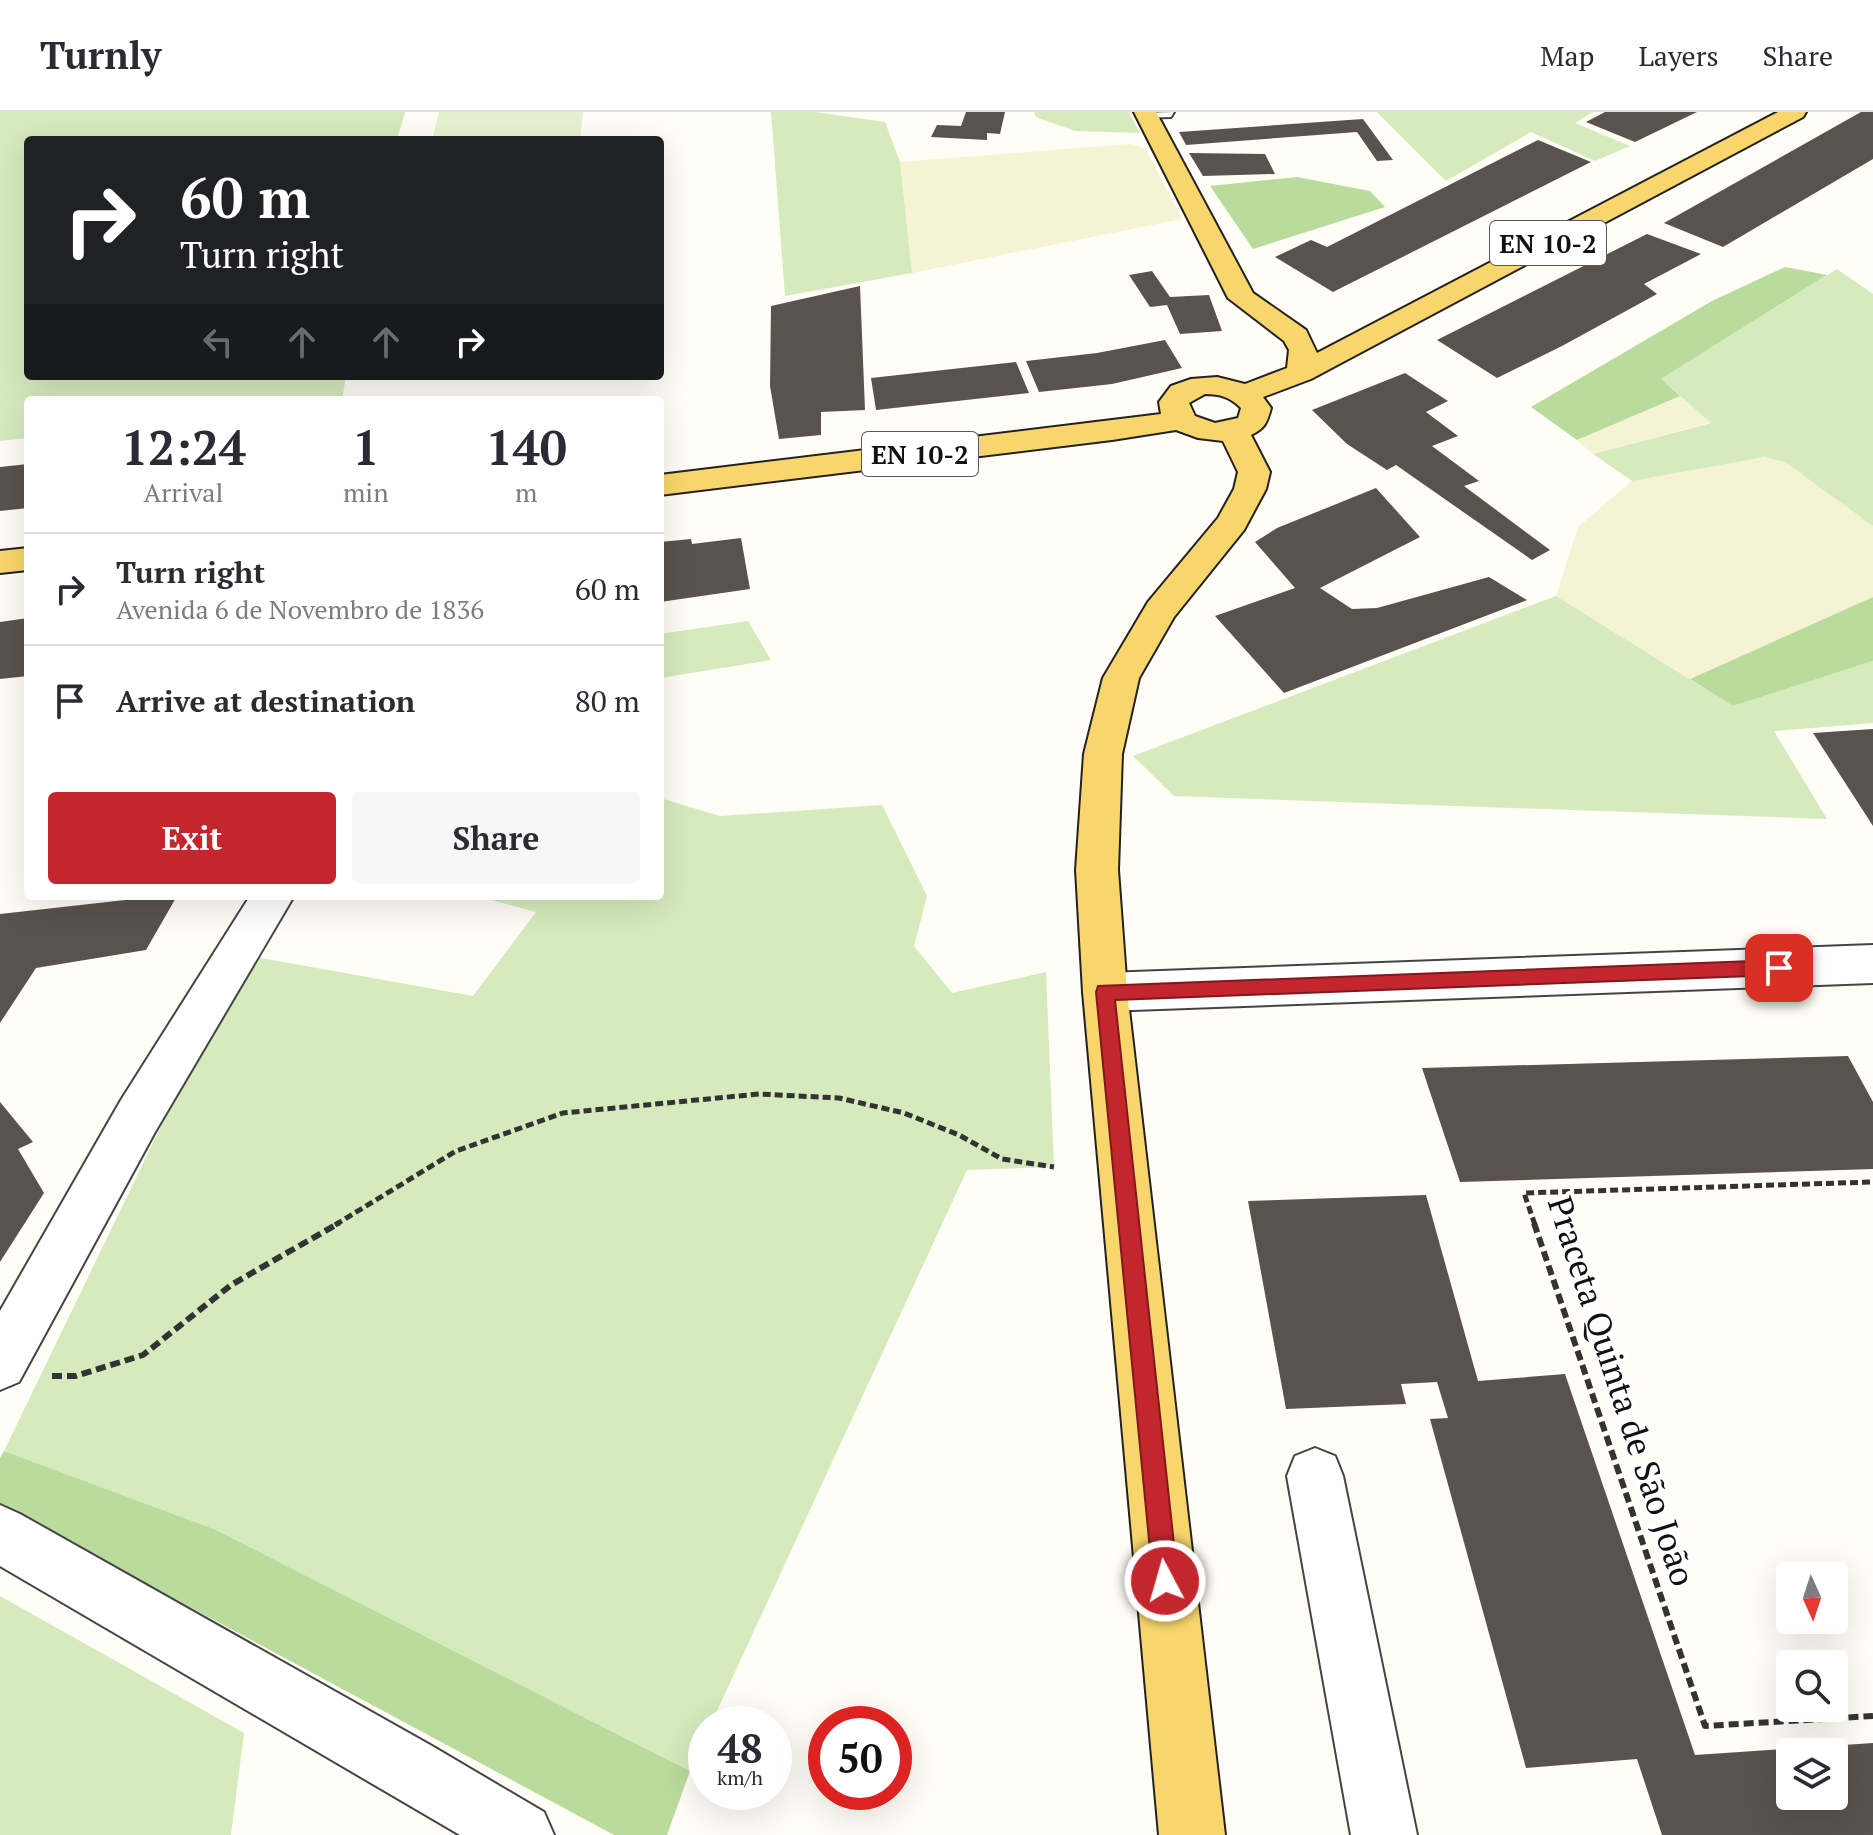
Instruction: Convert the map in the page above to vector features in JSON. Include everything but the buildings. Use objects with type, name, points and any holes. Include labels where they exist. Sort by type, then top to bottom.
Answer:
[{"type":"main road","points":[[1145,112],[1242,298],[1296,336],[1303,350],[1301,373]]},
{"type":"main road","name":"EN 10-2","points":[[1244,394],[1301,373],[1795,112]]},
{"type":"main road","points":[[1179,420],[1173,412],[1172,403],[1177,395],[1188,389],[1216,385],[1244,394],[1256,408],[1256,416],[1252,423],[1234,432],[1254,472],[1250,489],[1232,523],[1160,610],[1121,678],[1103,754],[1097,870],[1105,992],[1192,1835]]},
{"type":"main road","name":"EN 10-2","points":[[664,485],[1087,434],[1179,420],[1198,431],[1234,432]]},
{"type":"main road","points":[[0,562],[24,559]]},
{"type":"street","points":[[1145,112],[1163,112]]},
{"type":"street","points":[[0,1363],[138,1116],[271,900]]},
{"type":"street","points":[[1105,992],[1873,964]]},
{"type":"street","points":[[1315,1476],[1384,1835]]},
{"type":"street","points":[[0,1534],[410,1768],[521,1835]]},
{"type":"path","points":[[45,1376],[76,1376],[143,1355],[231,1285],[456,1151],[563,1113],[759,1094],[839,1098],[904,1113],[959,1135],[1002,1159],[1054,1167]]},
{"type":"path","name":"Praceta Quinta de São João","points":[[1873,1182],[1524,1193],[1705,1726],[1873,1716]]},
{"type":"shaded area","points":[[1129,144],[1145,148],[1182,219],[912,273],[900,162]]},
{"type":"shaded area","points":[[1680,396],[1711,422],[1593,454],[1577,440]]},
{"type":"shaded area","points":[[1766,457],[1785,462],[1873,526],[1873,597],[1690,679],[1556,596],[1578,527],[1632,481]]},
{"type":"green space","points":[[0,112],[405,112],[398,136],[24,136],[24,380],[345,380],[343,396],[24,396],[24,438],[0,441]]},
{"type":"green space","points":[[439,112],[583,112],[580,136],[433,136]]},
{"type":"green space","points":[[771,112],[815,112],[885,122],[900,162],[912,273],[785,296]]},
{"type":"green space","points":[[1034,112],[1129,112],[1140,133],[1075,131],[1036,117]]},
{"type":"green space","points":[[1377,112],[1593,112],[1575,123],[1630,146],[1595,161],[1531,132],[1446,181]]},
{"type":"green space","points":[[1297,177],[1370,191],[1385,207],[1253,249],[1210,186]]},
{"type":"green space","points":[[1785,267],[1827,275],[1661,379],[1680,396],[1577,440],[1531,407],[1712,301]]},
{"type":"green space","points":[[1837,269],[1873,294],[1873,526],[1785,462],[1765,457],[1632,481],[1593,454],[1711,423],[1661,379]]},
{"type":"green space","points":[[1556,596],[1733,706],[1873,661],[1873,723],[1774,731],[1827,819],[1174,796],[1133,756]]},
{"type":"green space","points":[[1873,597],[1873,661],[1733,706],[1690,679]]},
{"type":"green space","points":[[748,621],[771,660],[664,677],[664,633]]},
{"type":"green space","points":[[664,799],[720,816],[882,805],[927,896],[914,946],[952,993],[1046,972],[1054,1167],[967,1170],[719,1706],[688,1706],[688,1770],[214,1529],[4,1451],[165,1118],[250,956],[473,996],[536,912],[491,900],[664,900]]},
{"type":"green space","points":[[4,1451],[214,1529],[688,1770],[667,1835],[614,1835],[0,1505],[0,1458]]},
{"type":"green space","points":[[0,1596],[244,1733],[231,1835],[0,1835]]},
{"type":"route","points":[[1165,1581],[1105,992],[1779,968]]}]
